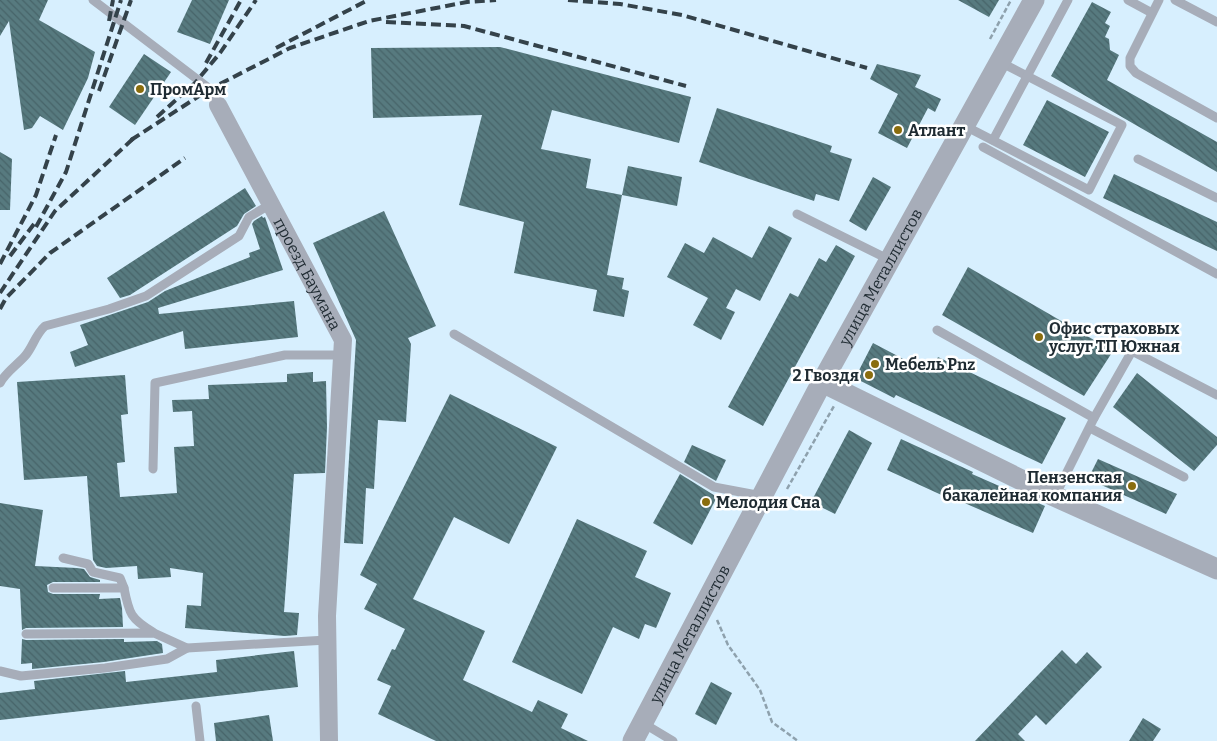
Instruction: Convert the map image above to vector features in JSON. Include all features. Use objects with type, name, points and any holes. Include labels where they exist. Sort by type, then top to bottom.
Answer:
[{"type":"street","name":"улица Металлистов","points":[[637,732],[822,382],[1034,0]]},
{"type":"street","name":"проезд Баумана","points":[[218,105],[343,340],[327,616],[329,741]]},
{"type":"street","points":[[822,382],[1054,496],[1217,569]]},
{"type":"lane","name":"проезд Баумана","points":[[93,0],[210,89],[218,105]]},
{"type":"lane","points":[[993,140],[1068,0]]},
{"type":"lane","points":[[1128,0],[1152,13]]},
{"type":"lane","points":[[1159,0],[1130,58],[1132,69],[1217,118]]},
{"type":"lane","points":[[1175,0],[1217,22]]},
{"type":"lane","points":[[965,126],[1089,190],[1122,125],[1000,62]]},
{"type":"lane","points":[[983,147],[1217,274]]},
{"type":"lane","points":[[1138,159],[1217,198]]},
{"type":"lane","points":[[0,383],[25,356],[38,333],[45,326],[109,310],[146,296],[239,236],[249,217],[271,204]]},
{"type":"lane","points":[[798,214],[890,260]]},
{"type":"lane","points":[[937,330],[1094,418]]},
{"type":"lane","points":[[454,334],[714,487],[762,496]]},
{"type":"lane","points":[[1054,496],[1094,418],[1132,351],[1217,395]]},
{"type":"lane","points":[[153,469],[156,383],[285,355],[342,355]]},
{"type":"lane","points":[[1090,428],[1184,477]]},
{"type":"lane","points":[[63,558],[88,564],[93,572],[120,578],[127,604],[136,622],[187,648]]},
{"type":"lane","points":[[53,588],[124,588]]},
{"type":"lane","points":[[26,634],[154,632]]},
{"type":"lane","points":[[0,671],[21,676],[105,668],[167,659],[187,648],[327,640]]},
{"type":"lane","points":[[196,706],[200,741]]},
{"type":"lane","points":[[637,732],[673,741]]},
{"type":"path","points":[[715,617],[728,645],[760,690],[772,722],[798,741]]},
{"type":"building","points":[[0,0],[48,0],[39,20],[95,52],[88,78],[63,130],[40,116],[32,128],[24,130],[9,21],[0,36]]},
{"type":"building","points":[[192,0],[229,0],[210,44],[177,32]]},
{"type":"building","points":[[958,0],[999,0],[989,17]]},
{"type":"building","points":[[1092,2],[1111,12],[1105,23],[1110,26],[1105,37],[1109,39],[1110,50],[1119,55],[1107,80],[1217,142],[1217,172],[1051,76]]},
{"type":"building","points":[[500,47],[691,97],[679,143],[552,110],[541,149],[591,159],[586,188],[622,195],[607,275],[624,278],[622,289],[629,291],[624,317],[593,311],[597,290],[514,273],[524,222],[459,205],[482,115],[373,118],[371,48]]},
{"type":"building","name":"ПромАрм","points":[[144,54],[171,72],[135,125],[109,107]]},
{"type":"building","points":[[877,64],[921,75],[915,87],[941,99],[935,112],[928,108],[907,148],[878,133],[898,94],[870,79]]},
{"type":"building","points":[[1047,100],[1109,132],[1085,177],[1023,145]]},
{"type":"building","points":[[717,108],[832,146],[830,152],[852,159],[839,201],[816,194],[814,201],[699,162]]},
{"type":"building","points":[[0,152],[12,159],[10,210],[0,210]]},
{"type":"building","points":[[628,166],[682,177],[677,206],[622,195]]},
{"type":"building","points":[[1114,174],[1217,222],[1217,251],[1103,198]]},
{"type":"building","points":[[873,177],[891,187],[866,231],[849,221]]},
{"type":"building","points":[[245,188],[256,206],[244,214],[237,226],[130,295],[120,298],[107,278]]},
{"type":"building","points":[[384,211],[436,326],[408,338],[411,344],[406,422],[378,420],[374,489],[366,488],[363,544],[344,543],[356,340],[313,243]]},
{"type":"building","points":[[262,216],[263,218],[265,217],[283,270],[158,308],[159,314],[294,301],[298,337],[185,349],[183,331],[75,367],[70,352],[88,345],[80,325],[148,302],[165,291],[250,257],[249,253],[260,249],[252,224]]},
{"type":"building","points":[[769,226],[792,238],[760,301],[736,289],[726,308],[735,312],[721,340],[693,325],[708,298],[667,277],[685,243],[704,253],[713,237],[752,258]]},
{"type":"building","points":[[836,245],[855,256],[763,426],[728,407],[790,293],[798,297],[819,258],[826,262]]},
{"type":"building","points":[[968,267],[1113,351],[1084,396],[942,315]]},
{"type":"building","points":[[873,343],[930,373],[938,357],[1066,418],[1042,464],[896,395],[894,398],[855,378]]},
{"type":"building","points":[[313,372],[313,382],[326,381],[325,473],[294,474],[284,612],[299,613],[297,635],[285,636],[185,628],[187,605],[201,606],[203,573],[170,568],[171,577],[138,579],[137,566],[106,568],[97,566],[93,560],[87,476],[24,480],[17,382],[125,375],[128,414],[121,415],[125,462],[117,463],[120,497],[177,493],[174,447],[194,446],[192,411],[173,412],[172,400],[209,399],[208,385],[287,382],[287,374]]},
{"type":"building","points":[[1137,373],[1217,437],[1217,445],[1194,471],[1113,407]]},
{"type":"building","points":[[450,394],[557,447],[509,544],[454,517],[413,599],[485,631],[463,680],[532,712],[538,700],[568,714],[561,728],[588,741],[436,741],[378,714],[391,686],[377,680],[392,649],[395,650],[405,629],[364,609],[377,584],[360,575]]},
{"type":"building","points":[[849,430],[872,443],[835,514],[811,502]]},
{"type":"building","points":[[901,439],[973,472],[972,474],[1045,506],[1033,533],[960,501],[959,503],[887,470]]},
{"type":"building","points":[[692,445],[726,460],[716,481],[684,462]]},
{"type":"building","name":"Пензенская бакалейная компания","points":[[1098,459],[1177,494],[1166,514],[1088,479]]},
{"type":"building","points":[[680,474],[717,497],[692,545],[653,523]]},
{"type":"building","points":[[0,503],[43,510],[35,566],[84,569],[90,577],[100,580],[100,582],[53,582],[47,585],[48,592],[53,594],[100,594],[99,599],[120,598],[123,627],[26,628],[22,630],[20,589],[0,586]]},
{"type":"building","points":[[577,519],[647,551],[635,577],[671,593],[656,628],[645,624],[639,639],[613,627],[582,694],[512,662]]},
{"type":"building","points":[[22,639],[124,639],[124,642],[157,641],[162,644],[163,653],[104,662],[32,669],[32,663],[21,664]]},
{"type":"building","points":[[1062,650],[1076,664],[1087,652],[1102,667],[1046,725],[1036,715],[1018,734],[1025,741],[975,741]]},
{"type":"building","points":[[294,651],[298,687],[0,720],[0,693],[35,689],[34,681],[125,671],[126,682],[217,672],[216,660]]},
{"type":"building","points":[[711,682],[732,693],[716,725],[695,714]]},
{"type":"building","points":[[269,715],[273,741],[216,741],[214,723]]},
{"type":"building","points":[[1143,718],[1161,729],[1153,741],[1129,741]]},
{"type":"railway","points":[[109,21],[113,0]]},
{"type":"railway","points":[[36,227],[66,172],[121,0]]},
{"type":"railway","points":[[99,91],[131,0]]},
{"type":"railway","points":[[206,63],[241,0]]},
{"type":"railway","points":[[157,117],[195,83],[220,53],[256,0]]},
{"type":"railway","points":[[276,48],[368,0]]},
{"type":"railway","points":[[131,140],[210,89],[290,48],[369,21],[467,2],[496,0]]},
{"type":"railway","points":[[568,0],[620,4],[682,15],[867,68]]},
{"type":"railway","points":[[386,22],[464,26],[686,86]]},
{"type":"railway","points":[[0,264],[36,195],[56,135]]},
{"type":"railway","points":[[0,293],[55,211],[136,136]]},
{"type":"railway","points":[[0,309],[6,298],[50,253],[185,158]]},
{"type":"railway","points":[[10,256],[37,220]]},
{"type":"place","name":"ПромАрм","points":[[140,89]]},
{"type":"place","name":"Атлант","points":[[898,130]]},
{"type":"place","name":"Офис страховых услуг ТП Южная","points":[[1039,337]]},
{"type":"place","name":"Мебель Pnz","points":[[875,364]]},
{"type":"place","name":"2 Гвоздя","points":[[869,375]]},
{"type":"place","name":"Пензенская бакалейная компания","points":[[1132,486]]},
{"type":"place","name":"Мелодия Сна","points":[[706,502]]}]
